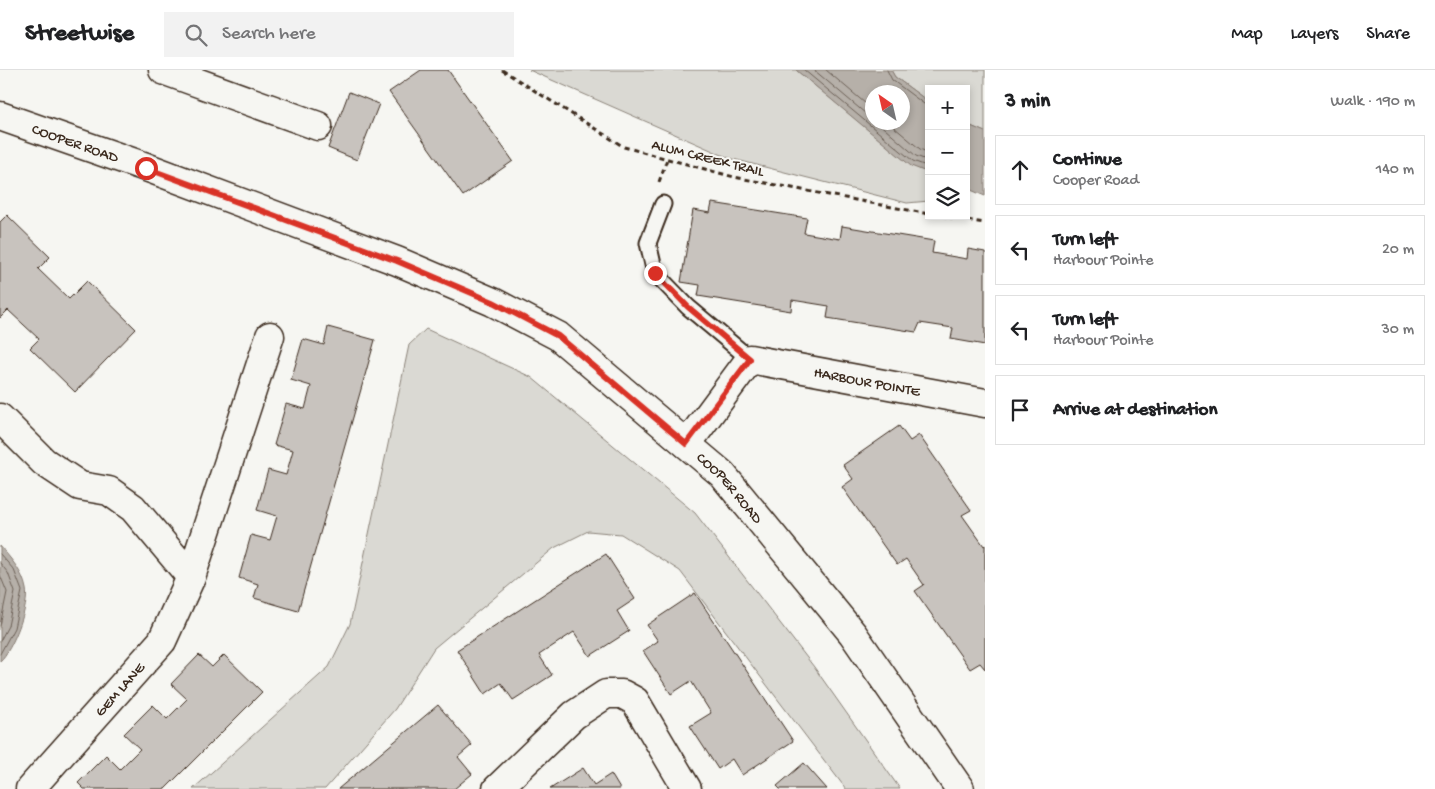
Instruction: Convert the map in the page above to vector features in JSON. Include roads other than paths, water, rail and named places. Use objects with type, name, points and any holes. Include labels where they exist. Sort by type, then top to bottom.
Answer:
[{"type":"street","points":[[163,70],[318,126]]},
{"type":"street","name":"COOPER ROAD","points":[[0,116],[156,171],[397,261],[493,302],[558,336],[722,474],[853,634],[960,789]]},
{"type":"street","name":"GEM LANE","points":[[30,789],[162,640],[191,577],[270,336]]},
{"type":"street","points":[[686,444],[750,359]]},
{"type":"street","name":"HARBOUR POINTE","points":[[750,359],[980,407]]},
{"type":"street","points":[[0,418],[44,462],[80,486],[109,491],[133,508],[191,577]]},
{"type":"street","points":[[497,789],[574,715],[606,694],[622,694],[635,701],[687,789]]},
{"type":"lane","name":"HARBOUR POINTE","points":[[663,204],[648,243],[655,273],[688,307],[750,359]]},
{"type":"water","points":[[796,70],[891,70],[895,77],[906,85],[865,85],[865,128]]},
{"type":"water","points":[[910,88],[925,99],[925,171],[911,166],[868,130],[910,130]]},
{"type":"water","points":[[970,126],[985,132],[985,196],[970,190]]},
{"type":"water","points":[[0,546],[19,571],[27,596],[23,616],[15,638],[0,661]]}]
